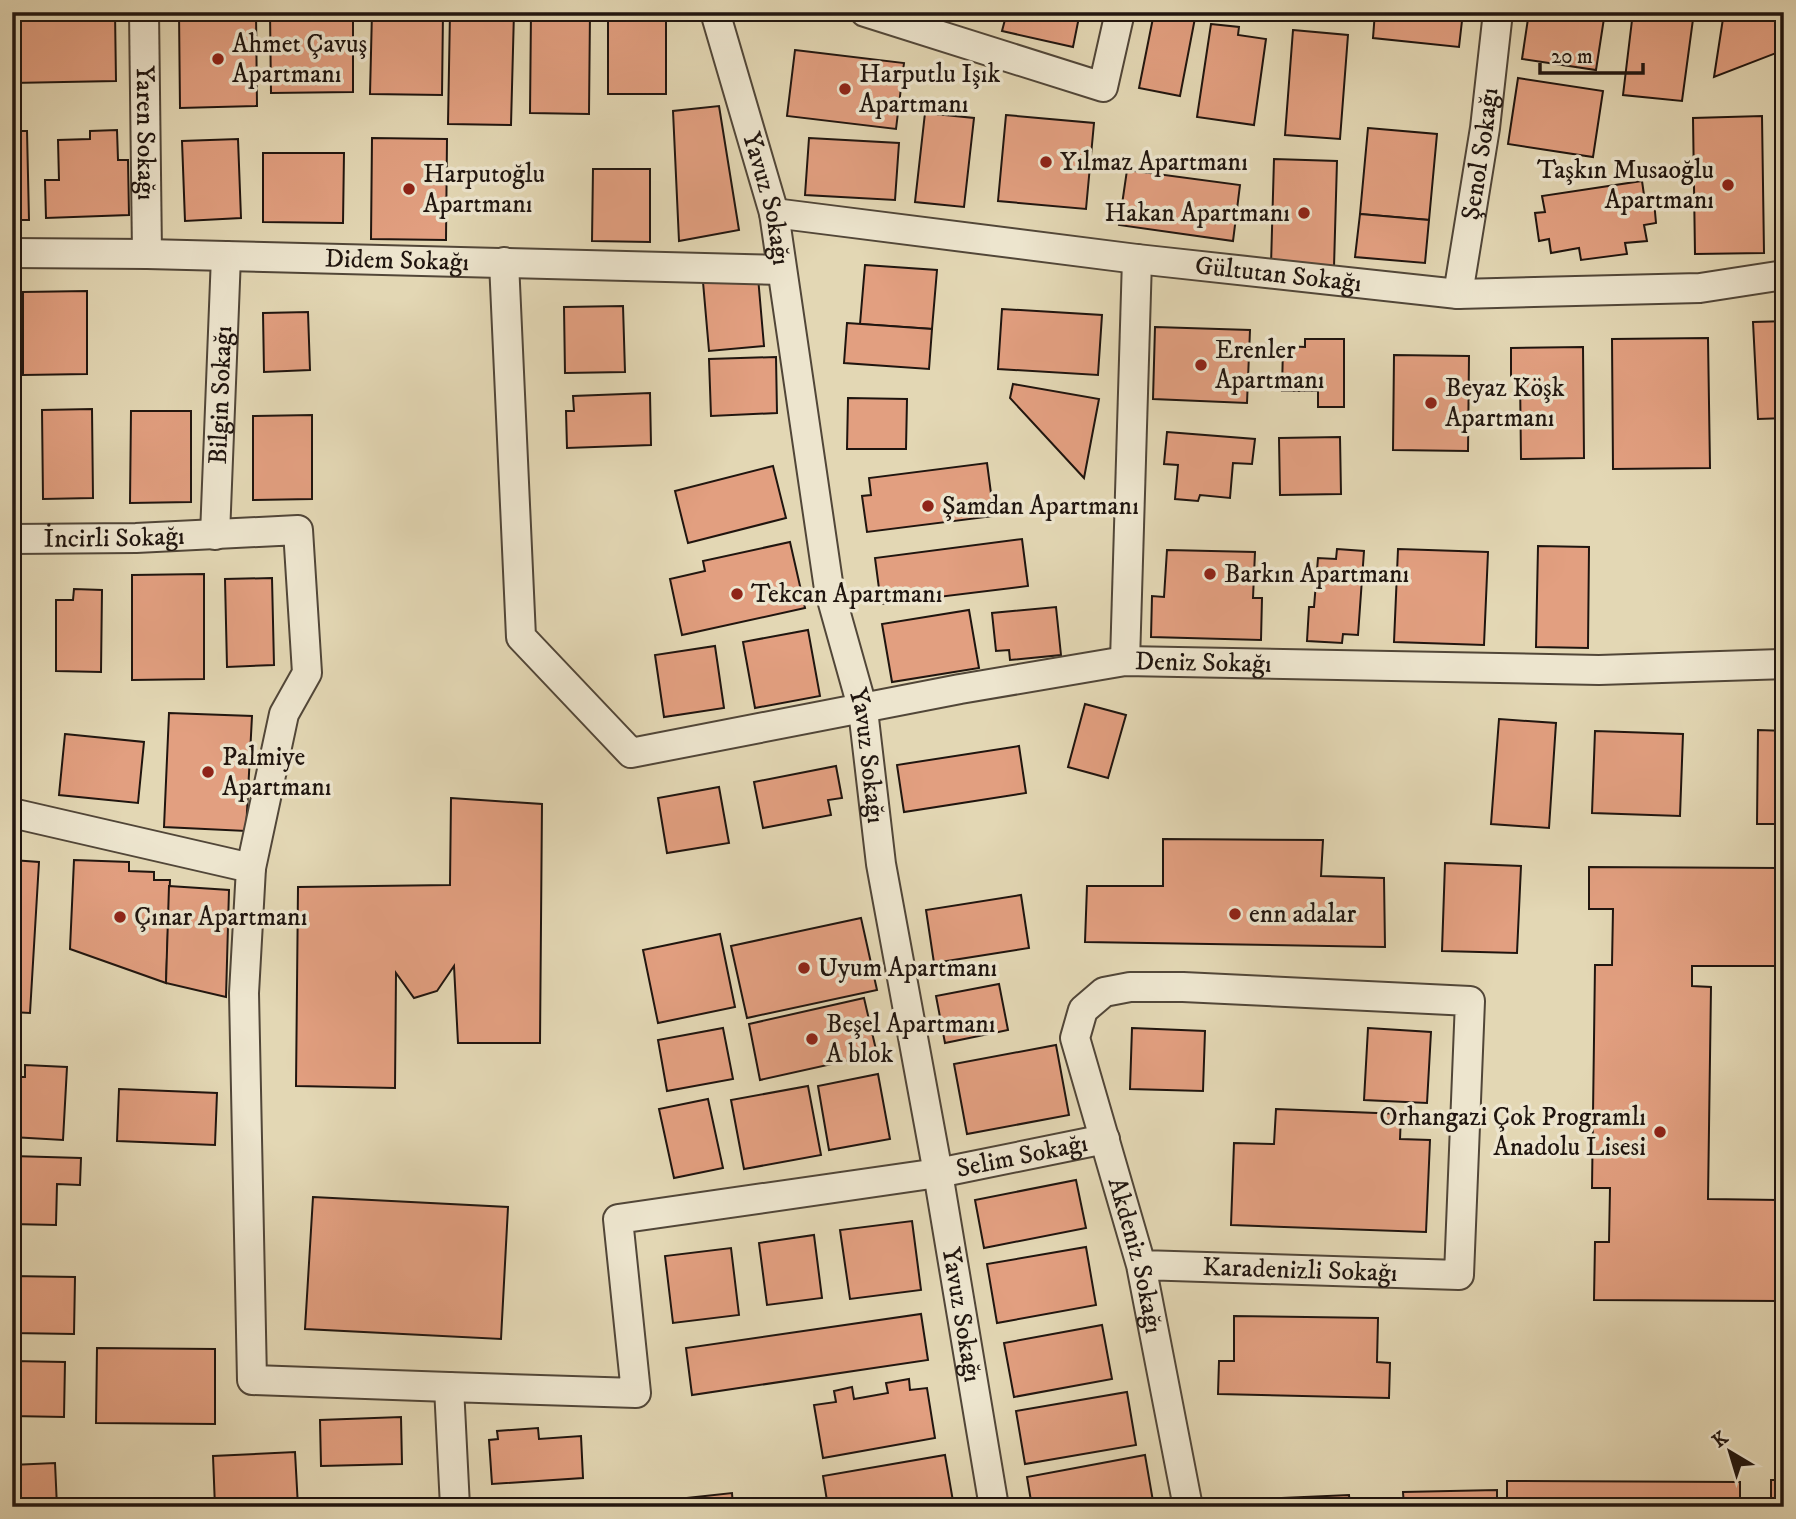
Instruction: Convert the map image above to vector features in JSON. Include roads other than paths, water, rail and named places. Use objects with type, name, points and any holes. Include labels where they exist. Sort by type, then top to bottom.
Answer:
[{"type":"street","name":"Yaren Sokağı","points":[[144,12],[147,254]]},
{"type":"street","name":"Yavuz Sokağı","points":[[715,12],[774,213],[830,589],[863,710],[881,864],[939,1173],[994,1507]]},
{"type":"street","points":[[865,12],[1103,87],[1120,12]]},
{"type":"street","name":"Şenol Sokağı","points":[[1458,294],[1485,128],[1498,12]]},
{"type":"street","name":"Gültutan Sokağı","points":[[774,213],[1137,259],[1458,294],[1700,288],[1784,275]]},
{"type":"street","name":"Didem Sokağı","points":[[12,253],[781,270]]},
{"type":"street","name":"Bilgin Sokağı","points":[[215,535],[226,256]]},
{"type":"street","points":[[1125,661],[1137,259]]},
{"type":"street","name":"Deniz Sokağı","points":[[504,262],[521,638],[631,753],[960,689],[1125,661],[1599,670],[1784,664]]},
{"type":"street","name":"İncirli Sokağı","points":[[12,539],[136,538],[298,530],[307,673],[284,714],[251,868]]},
{"type":"street","points":[[12,813],[251,868],[244,993],[252,1380],[449,1387],[455,1507]]},
{"type":"street","name":"Akdeniz Sokağı","points":[[1188,1507],[1141,1265],[1074,1038],[1083,1010],[1104,992],[1130,987],[1470,1001],[1458,1275]]},
{"type":"street","name":"Selim Sokağı","points":[[449,1387],[636,1393],[618,1219],[939,1173],[1105,1139]]},
{"type":"street","name":"Karadenizli Sokağı","points":[[1141,1265],[1458,1275]]},
{"type":"place","name":"Ahmet Çavuş Apartmanı","points":[[218,59]]},
{"type":"place","name":"Harputlu Işık Apartmanı","points":[[845,89]]},
{"type":"place","name":"Yılmaz Apartmanı","points":[[1046,162]]},
{"type":"place","name":"Taşkın Musaoğlu Apartmanı","points":[[1728,185]]},
{"type":"place","name":"Harputoğlu Apartmanı","points":[[409,189]]},
{"type":"place","name":"Hakan Apartmanı","points":[[1304,213]]},
{"type":"place","name":"Erenler Apartmanı","points":[[1201,365]]},
{"type":"place","name":"Beyaz Köşk Apartmanı","points":[[1431,403]]},
{"type":"place","name":"Şamdan Apartmanı","points":[[928,506]]},
{"type":"place","name":"Barkın Apartmanı","points":[[1210,574]]},
{"type":"place","name":"Tekcan Apartmanı","points":[[737,594]]},
{"type":"place","name":"Palmiye Apartmanı","points":[[208,772]]},
{"type":"place","name":"enn adalar","points":[[1235,914]]},
{"type":"place","name":"Çınar Apartmanı","points":[[120,917]]},
{"type":"place","name":"Uyum Apartmanı","points":[[804,968]]},
{"type":"place","name":"Beşel Apartmanı A blok","points":[[812,1039]]},
{"type":"place","name":"Orhangazi Çok Programlı Anadolu Lisesi","points":[[1660,1132]]}]
